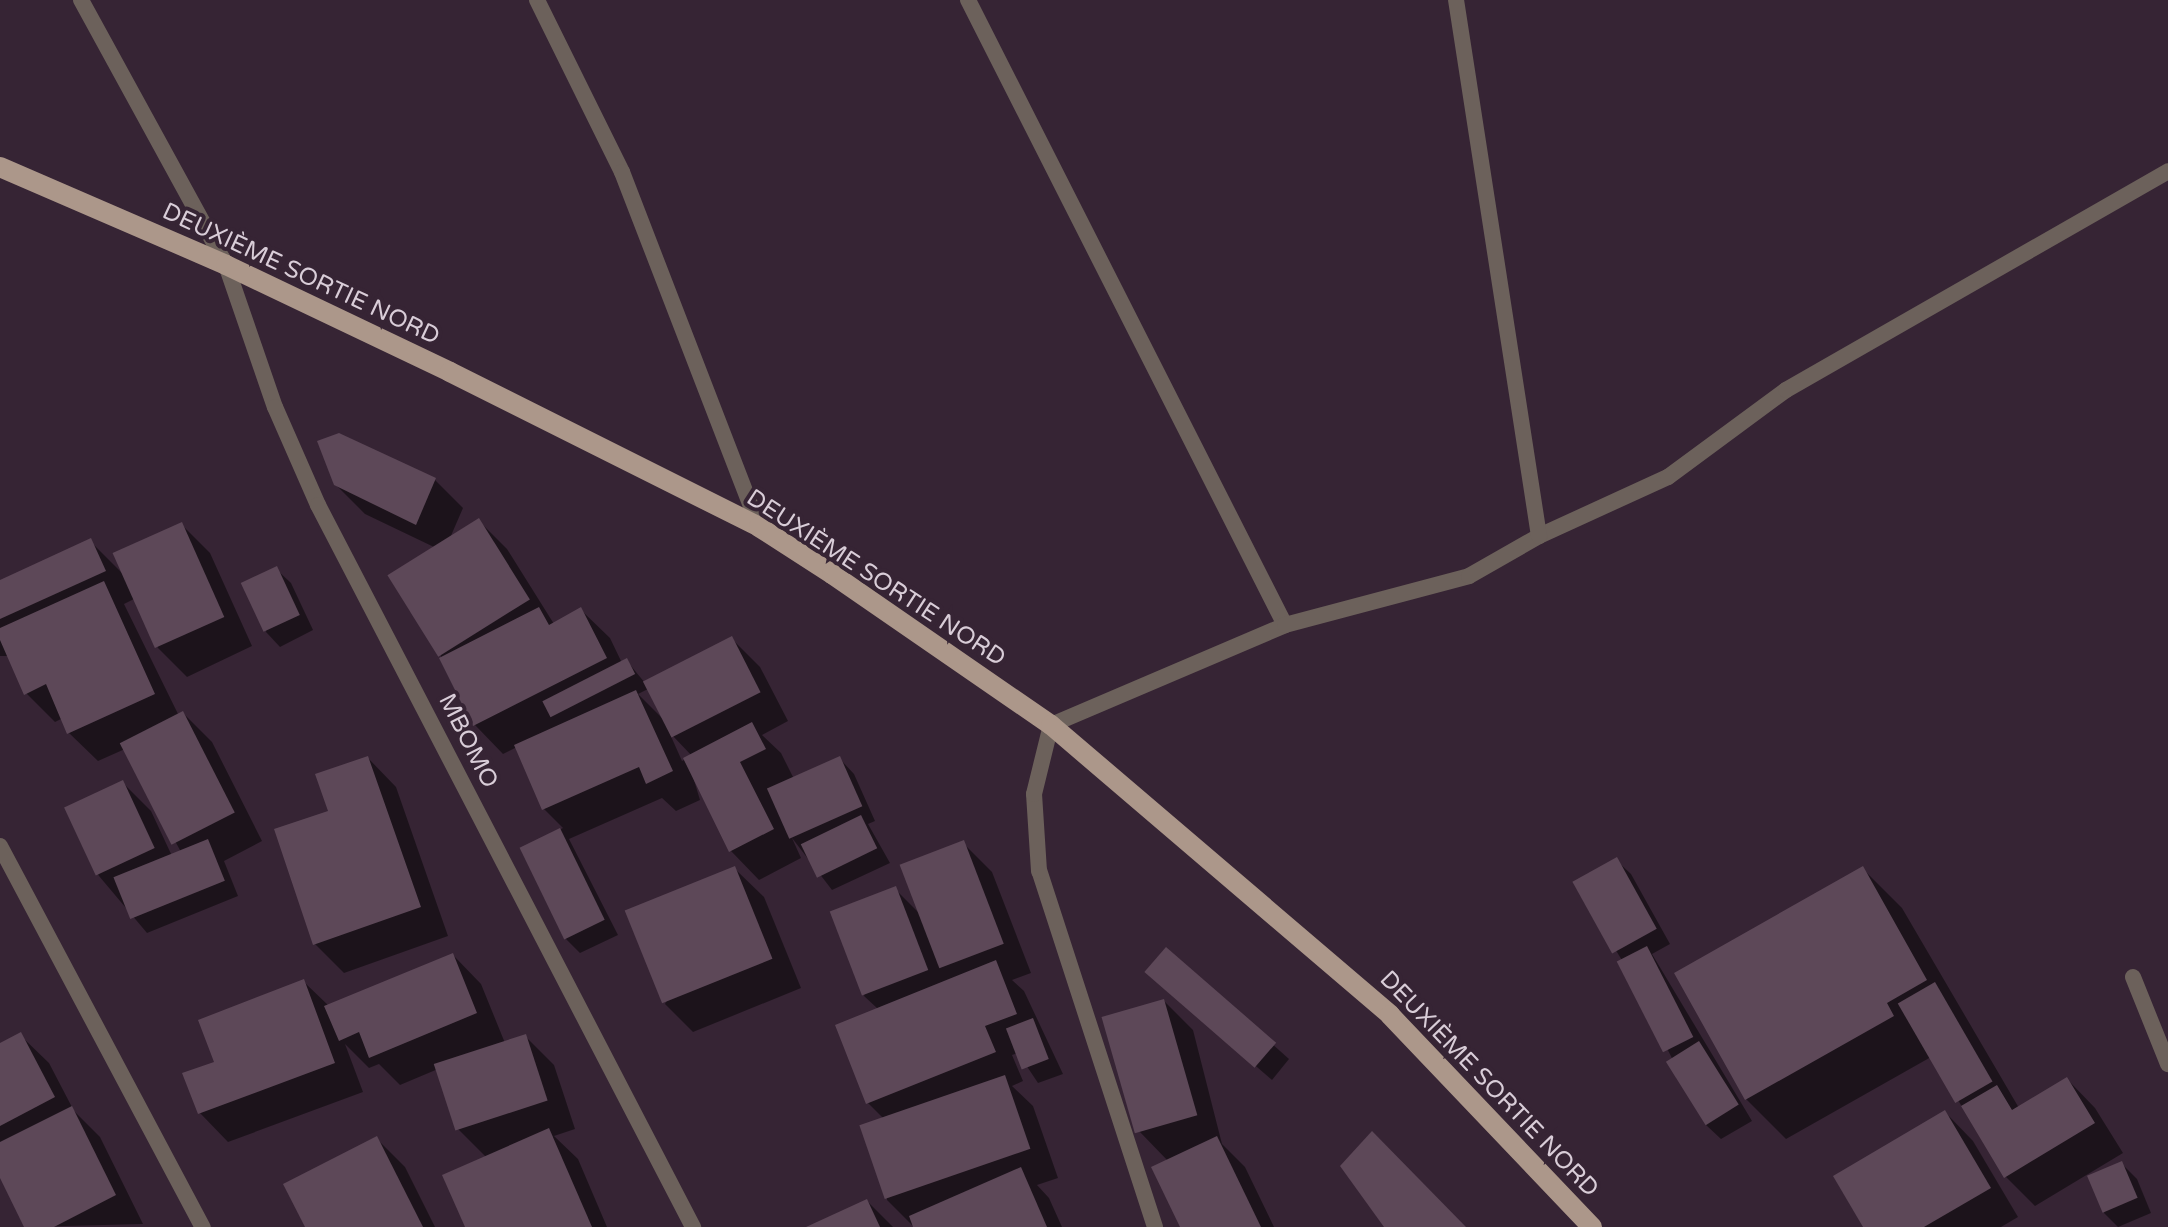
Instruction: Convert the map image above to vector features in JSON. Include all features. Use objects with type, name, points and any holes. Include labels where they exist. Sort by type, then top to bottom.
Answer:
[{"type":"main road","name":"DEUXIÈME SORTIE NORD","points":[[0,167],[226,265],[759,527],[1051,725],[1390,1015],[1592,1227]]},
{"type":"street","name":"MBOMO","points":[[81,0],[226,265],[275,407],[318,505],[693,1227]]},
{"type":"street","points":[[537,0],[622,172],[759,527]]},
{"type":"street","points":[[968,0],[1285,625]]},
{"type":"street","points":[[1456,0],[1539,536]]},
{"type":"street","points":[[1155,1227],[1039,871],[1034,794],[1051,725],[1285,625],[1469,576],[1539,536],[1636,496],[1867,341],[2168,171]]},
{"type":"street","points":[[0,846],[203,1227]]},
{"type":"street","points":[[2133,977],[2168,1064]]},
{"type":"building","points":[[339,433],[436,478],[416,525],[334,485],[317,441]]},
{"type":"building","points":[[479,518],[530,599],[438,657],[387,575]]},
{"type":"building","points":[[182,522],[224,617],[155,648],[113,553]]},
{"type":"building","points":[[91,538],[106,571],[0,619],[0,580]]},
{"type":"building","points":[[277,566],[300,615],[264,632],[241,583]]},
{"type":"building","points":[[104,581],[155,694],[67,734],[46,684],[24,695],[0,640],[0,628]]},
{"type":"building","points":[[539,607],[549,625],[581,607],[607,658],[473,726],[439,658]]},
{"type":"building","points":[[732,636],[761,692],[672,738],[643,681]]},
{"type":"building","points":[[627,658],[635,674],[551,717],[542,701]]},
{"type":"building","points":[[636,690],[673,771],[646,784],[639,767],[542,810],[514,745]]},
{"type":"building","points":[[183,711],[235,813],[171,845],[120,743]]},
{"type":"building","points":[[752,722],[766,749],[740,762],[774,829],[729,852],[683,758]]},
{"type":"building","points":[[368,756],[421,907],[313,945],[274,829],[328,811],[315,774]]},
{"type":"building","points":[[840,756],[862,806],[789,839],[767,789]]},
{"type":"building","points":[[123,780],[155,848],[96,875],[64,807]]},
{"type":"building","points":[[861,815],[877,848],[817,878],[801,844]]},
{"type":"building","points":[[560,828],[605,920],[564,939],[520,848]]},
{"type":"building","points":[[208,839],[225,881],[130,919],[113,877]]},
{"type":"building","points":[[964,840],[1004,944],[939,968],[900,865]]},
{"type":"building","points":[[1617,857],[1657,929],[1612,953],[1572,882]]},
{"type":"building","points":[[735,866],[772,959],[662,1003],[625,911]]},
{"type":"building","points":[[1863,866],[1927,980],[1887,1003],[1894,1016],[1745,1100],[1674,973]]},
{"type":"building","points":[[896,886],[928,970],[862,995],[830,911]]},
{"type":"building","points":[[1647,946],[1693,1037],[1663,1052],[1617,961]]},
{"type":"building","points":[[1166,947],[1276,1043],[1255,1068],[1144,972]]},
{"type":"building","points":[[453,953],[477,1013],[369,1058],[359,1032],[339,1041],[324,1006]]},
{"type":"building","points":[[996,960],[1017,1014],[985,1026],[996,1052],[866,1104],[835,1025]]},
{"type":"building","points":[[304,979],[335,1063],[198,1114],[182,1073],[214,1062],[198,1020]]},
{"type":"building","points":[[1935,982],[1992,1082],[1955,1103],[1898,1004]]},
{"type":"building","points":[[1164,999],[1197,1115],[1135,1133],[1102,1017]]},
{"type":"building","points":[[1033,1018],[1049,1059],[1022,1069],[1006,1028]]},
{"type":"building","points":[[21,1032],[55,1097],[0,1126],[0,1043]]},
{"type":"building","points":[[526,1034],[548,1101],[455,1131],[434,1064]]},
{"type":"building","points":[[1699,1041],[1739,1105],[1706,1125],[1666,1062]]},
{"type":"building","points":[[1005,1075],[1030,1149],[885,1199],[859,1125]]},
{"type":"building","points":[[2067,1077],[2095,1123],[2004,1178],[1961,1106],[1997,1085],[2012,1110]]},
{"type":"building","points":[[72,1106],[116,1195],[54,1227],[24,1227],[0,1178],[0,1142]]},
{"type":"building","points":[[1945,1110],[1991,1188],[1924,1227],[1863,1227],[1833,1176]]},
{"type":"building","points":[[549,1128],[592,1227],[465,1227],[442,1175]]},
{"type":"building","points":[[1372,1131],[1466,1227],[1384,1227],[1340,1166]]},
{"type":"building","points":[[377,1136],[423,1227],[305,1227],[283,1184]]},
{"type":"building","points":[[1217,1136],[1261,1227],[1180,1227],[1151,1167]]},
{"type":"building","points":[[2122,1161],[2138,1198],[2103,1213],[2087,1176]]},
{"type":"building","points":[[1021,1167],[1047,1227],[913,1227],[909,1216]]},
{"type":"building","points":[[867,1199],[880,1227],[806,1227]]}]
